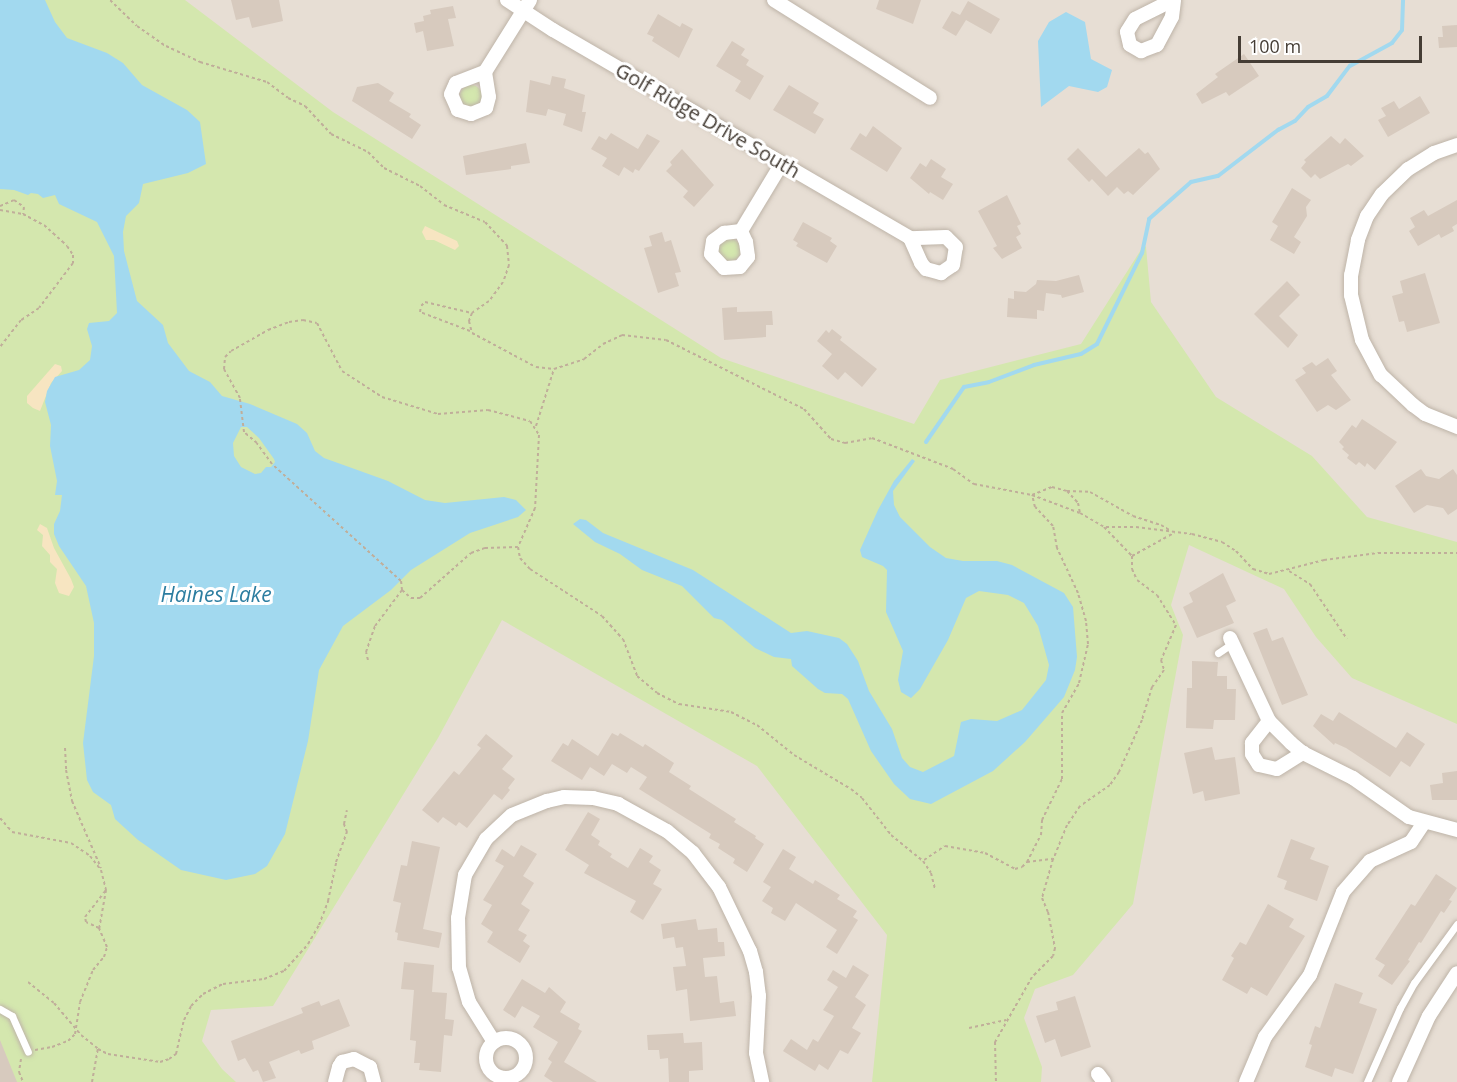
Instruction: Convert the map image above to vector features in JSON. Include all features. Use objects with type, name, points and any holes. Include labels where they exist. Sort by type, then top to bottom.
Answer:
[{"type":"street","name":"Golf Ridge Drive South","points":[[507,0],[526,5],[782,163],[910,238]]},
{"type":"street","points":[[774,0],[930,98]]},
{"type":"street","points":[[485,72],[526,5]]},
{"type":"street","points":[[1457,145],[1408,169],[1382,194],[1367,216],[1358,240],[1351,295],[1362,340],[1381,375],[1425,414],[1457,427]]},
{"type":"street","points":[[741,231],[782,163]]},
{"type":"street","points":[[1232,641],[1269,721],[1303,753],[1346,774],[1397,810],[1424,823],[1457,830]]},
{"type":"street","points":[[1269,721],[1252,743],[1252,754],[1259,765],[1277,769],[1303,753]]},
{"type":"street","points":[[494,1042],[469,1002],[459,968],[459,911],[465,875],[486,839],[520,811],[564,797],[593,798],[629,809],[666,831],[693,853],[719,887],[750,951],[756,972],[759,996],[755,1041],[762,1082]]},
{"type":"street","points":[[1245,1082],[1265,1037],[1310,975],[1343,892],[1370,861],[1411,842],[1424,823]]},
{"type":"street","points":[[1400,1082],[1429,1016],[1457,973]]},
{"type":"street","points":[[335,1082],[342,1062],[354,1059],[370,1067],[374,1082]]},
{"type":"lane","points":[[1218,653],[1232,641]]},
{"type":"lane","points":[[1367,1082],[1400,1008],[1414,983],[1457,924]]},
{"type":"lane","points":[[0,1009],[12,1016],[28,1052]]},
{"type":"path","points":[[110,0],[136,26],[166,46],[200,62],[267,82],[288,98],[305,106],[331,134],[368,152],[384,168],[420,186],[444,205],[485,222],[507,246],[509,265],[503,282],[489,301],[472,313],[469,321],[470,331]]},
{"type":"path","points":[[0,206],[14,200],[24,207],[23,214]]},
{"type":"path","points":[[0,210],[23,214],[53,232],[73,255],[73,263],[39,308],[21,320],[0,347]]},
{"type":"path","points":[[472,313],[425,302],[420,312],[470,331],[536,368],[554,369],[584,358],[603,344],[622,335],[666,340],[804,409],[831,439],[845,443],[872,438],[953,469],[974,484],[1032,495],[1080,513],[1104,527],[1132,556],[1132,569],[1137,580],[1157,595],[1176,625],[1161,660],[1164,670],[1152,687],[1142,720],[1119,772],[1110,785],[1080,806],[1067,825],[1053,859],[1042,898],[1048,912],[1055,948],[1053,956],[1032,977],[995,1042],[996,1082]]},
{"type":"path","points":[[518,547],[485,548],[471,553],[420,598],[411,598],[402,590],[401,581],[272,464],[257,443],[244,432],[240,398],[224,369],[225,357],[231,351],[268,330],[303,320],[317,323],[342,371],[382,397],[438,414],[488,410],[520,417],[536,426]]},
{"type":"path","points":[[554,369],[536,426],[539,435],[535,508],[518,547],[520,558],[530,569],[602,616],[623,639],[637,676],[657,693],[679,704],[731,712],[757,725],[794,755],[851,789],[862,798],[891,836],[923,861],[931,873],[935,889]]},
{"type":"path","points":[[1032,495],[1052,487],[1067,491],[1089,492],[1133,516],[1161,525],[1174,533]]},
{"type":"path","points":[[1067,491],[1078,503],[1080,513]]},
{"type":"path","points":[[923,861],[945,846],[985,853],[1015,869],[1022,867],[1041,835],[1042,820],[1062,779],[1062,713],[1079,683],[1088,644],[1086,621],[1078,593],[1058,548],[1053,526],[1035,507],[1032,495]]},
{"type":"path","points":[[1104,527],[1136,527],[1192,534],[1222,542],[1236,551],[1253,569],[1269,574],[1289,571],[1324,560],[1378,553],[1457,553]]},
{"type":"path","points":[[1132,556],[1174,533]]},
{"type":"path","points":[[1289,571],[1310,584],[1347,639]]},
{"type":"path","points":[[368,660],[366,652],[375,626],[402,590]]},
{"type":"path","points":[[23,1082],[19,1062],[23,1054],[68,1041],[75,1034],[75,1017],[80,1002],[93,970],[104,957],[107,947],[99,928],[106,890],[97,854],[72,801],[66,770],[65,748]]},
{"type":"path","points":[[28,982],[54,1003],[81,1035],[98,1049],[108,1054],[160,1062],[169,1059],[176,1054],[184,1020],[191,1006],[203,994],[223,984],[264,979],[284,971],[308,944],[319,926],[328,902],[336,862],[348,832],[344,824],[346,810]]},
{"type":"path","points":[[0,818],[12,832],[71,843],[90,856],[101,870]]},
{"type":"path","points":[[1027,862],[1053,859]]},
{"type":"path","points":[[99,928],[86,922],[85,917],[106,890]]},
{"type":"path","points":[[969,1028],[1006,1020]]},
{"type":"path","points":[[92,1082],[98,1049]]},
{"type":"shaded area","points":[[0,0],[1457,0],[1457,1082],[0,1082]]},
{"type":"green space","points":[[0,0],[185,0],[333,112],[721,358],[914,424],[940,380],[1081,344],[1144,245],[1151,302],[1216,397],[1312,456],[1367,517],[1457,542],[1457,724],[1352,678],[1316,637],[1284,589],[1189,545],[1171,605],[1183,635],[1133,904],[1073,975],[1035,989],[1024,1018],[1042,1067],[1041,1082],[872,1082],[887,935],[757,766],[502,620],[438,738],[273,1006],[211,1010],[202,1041],[222,1069],[236,1082],[0,1082]]},
{"type":"green space","points":[[471,85],[479,88],[482,96],[479,104],[471,107],[463,104],[460,96],[463,88]]},
{"type":"green space","points":[[730,239],[738,242],[741,250],[738,258],[730,261],[722,258],[719,250],[722,242]]},
{"type":"sand","points":[[425,226],[457,241],[459,246],[455,250],[434,240],[426,240],[422,232]]},
{"type":"sand","points":[[55,364],[61,366],[62,371],[51,383],[40,411],[27,403],[27,396]]},
{"type":"sand","points":[[40,524],[47,528],[54,548],[71,579],[74,587],[69,596],[59,593],[55,583],[57,569],[50,562],[50,555],[42,546],[43,535],[37,530]]},
{"type":"water","name":"Haines Lake","points":[[0,0],[45,0],[55,22],[67,38],[107,53],[123,63],[142,85],[187,110],[200,122],[206,164],[188,173],[143,184],[139,203],[126,216],[123,232],[124,251],[137,301],[163,325],[168,343],[189,371],[210,382],[222,396],[250,404],[297,424],[307,433],[315,451],[324,458],[388,481],[425,500],[445,503],[504,497],[516,500],[526,510],[518,517],[470,533],[411,570],[391,590],[343,626],[319,670],[308,741],[285,834],[267,866],[255,874],[226,880],[181,870],[138,840],[115,819],[111,805],[93,792],[87,780],[83,743],[94,656],[94,623],[86,586],[59,546],[54,534],[54,524],[60,511],[62,495],[55,495],[57,481],[50,446],[51,425],[45,402],[47,391],[55,377],[79,370],[90,360],[92,346],[87,329],[89,323],[109,321],[117,313],[114,256],[97,222],[59,204],[55,195],[43,198],[38,194],[28,195],[14,190],[0,189]],"holes":[[[241,427],[247,427],[259,438],[275,462],[261,473],[255,474],[241,467],[234,456],[233,443]]]},
{"type":"water","points":[[1066,12],[1085,22],[1091,59],[1112,70],[1107,87],[1098,92],[1069,86],[1041,107],[1038,41],[1049,22]]},
{"type":"water","points":[[912,459],[915,461],[893,491],[894,505],[900,517],[930,547],[946,558],[963,561],[997,561],[1012,565],[1064,593],[1073,607],[1077,657],[1075,670],[1064,697],[1025,742],[993,771],[931,804],[910,799],[894,784],[871,751],[848,699],[842,694],[825,693],[818,689],[792,666],[791,659],[774,657],[755,648],[722,620],[714,618],[682,586],[642,570],[620,554],[595,542],[573,524],[580,519],[586,520],[603,533],[693,570],[791,633],[807,631],[839,638],[847,644],[858,661],[869,691],[892,729],[902,758],[910,767],[923,772],[954,756],[961,722],[971,719],[997,721],[1022,710],[1046,680],[1049,665],[1038,626],[1024,603],[1008,595],[979,591],[966,598],[948,640],[920,689],[911,698],[901,692],[898,680],[903,651],[886,612],[887,570],[862,557],[860,550],[894,481]]},
{"type":"building","points":[[231,0],[279,0],[283,21],[252,28],[249,17],[236,20]]},
{"type":"building","points":[[879,0],[921,0],[913,24],[876,9]]},
{"type":"building","points":[[968,1],[1000,19],[991,34],[966,20],[956,36],[942,28],[952,11],[960,15]]},
{"type":"building","points":[[453,6],[456,18],[448,19],[454,46],[427,51],[423,31],[416,33],[414,23],[424,21],[423,16],[431,14],[430,10]]},
{"type":"building","points":[[658,14],[680,27],[682,23],[693,29],[679,58],[652,41],[654,37],[647,34]]},
{"type":"building","points":[[1457,25],[1457,47],[1439,48],[1438,37],[1443,37],[1442,26]]},
{"type":"building","points":[[732,41],[745,49],[741,55],[749,60],[746,65],[764,76],[750,100],[735,91],[741,81],[716,66]]},
{"type":"building","points":[[1244,54],[1259,76],[1229,96],[1226,92],[1202,104],[1196,94],[1218,77],[1215,74]]},
{"type":"building","points":[[552,76],[566,79],[564,88],[585,95],[582,112],[586,112],[582,132],[563,125],[566,114],[548,109],[546,116],[526,112],[530,80],[550,85]]},
{"type":"building","points":[[378,83],[394,93],[389,101],[411,114],[409,117],[421,125],[412,139],[352,101],[357,87]]},
{"type":"building","points":[[789,85],[819,103],[813,113],[824,119],[815,134],[773,110]]},
{"type":"building","points":[[1420,96],[1430,113],[1388,137],[1378,120],[1386,116],[1381,108],[1394,101],[1399,109]]},
{"type":"building","points":[[873,126],[902,148],[887,172],[850,149],[860,133],[866,137]]},
{"type":"building","points":[[611,133],[638,149],[647,134],[660,141],[639,171],[635,169],[633,173],[624,167],[619,176],[602,166],[607,158],[591,149],[599,136],[606,140]]},
{"type":"building","points":[[1331,136],[1340,144],[1345,138],[1364,156],[1351,166],[1348,164],[1320,179],[1315,174],[1311,178],[1301,168],[1306,162],[1304,160]]},
{"type":"building","points":[[526,143],[530,163],[511,166],[511,169],[466,175],[463,156]]},
{"type":"building","points":[[1078,148],[1106,177],[1139,148],[1145,154],[1148,152],[1160,169],[1133,195],[1128,191],[1124,194],[1117,187],[1108,196],[1092,179],[1089,182],[1067,159]]},
{"type":"building","points":[[682,149],[714,185],[694,207],[683,197],[688,191],[666,171],[672,165],[670,162]]},
{"type":"building","points":[[931,159],[946,169],[941,177],[953,184],[943,200],[930,192],[929,194],[910,178],[920,163],[926,167]]},
{"type":"building","points":[[1292,188],[1311,200],[1306,207],[1307,216],[1294,237],[1301,242],[1294,254],[1270,240],[1278,226],[1272,222]]},
{"type":"building","points":[[1007,195],[1021,224],[1017,226],[1021,234],[1016,237],[1022,248],[1002,259],[993,248],[997,246],[978,211]]},
{"type":"building","points":[[1457,200],[1457,224],[1452,227],[1454,231],[1441,238],[1439,234],[1418,246],[1409,231],[1415,227],[1410,218],[1424,210],[1428,216]]},
{"type":"building","points":[[803,222],[832,238],[830,241],[837,246],[827,263],[796,246],[798,243],[793,240]]},
{"type":"building","points":[[662,232],[665,242],[671,240],[681,272],[675,273],[679,286],[658,293],[644,248],[652,246],[649,236]]},
{"type":"building","points":[[1425,273],[1440,323],[1407,332],[1404,321],[1399,322],[1392,296],[1403,293],[1400,281]]},
{"type":"building","points":[[1079,275],[1084,292],[1062,298],[1061,295],[1046,293],[1044,311],[1037,310],[1037,319],[1007,317],[1008,298],[1014,299],[1014,291],[1026,292],[1036,284],[1037,280],[1056,281]]},
{"type":"building","points":[[1287,281],[1300,295],[1279,316],[1298,335],[1288,348],[1254,314]]},
{"type":"building","points":[[737,307],[737,312],[772,311],[773,325],[766,325],[766,337],[724,340],[722,308]]},
{"type":"building","points":[[832,329],[842,337],[840,340],[877,369],[862,387],[845,372],[838,380],[822,366],[832,354],[817,341],[826,330],[829,333]]},
{"type":"building","points":[[1328,358],[1337,371],[1331,375],[1351,400],[1336,410],[1328,405],[1317,412],[1295,380],[1306,373],[1302,368],[1312,362],[1316,366]]},
{"type":"building","points":[[1362,419],[1397,442],[1375,470],[1367,463],[1365,467],[1359,462],[1356,465],[1347,458],[1349,455],[1342,449],[1344,447],[1339,442],[1352,425],[1356,428]]},
{"type":"building","points":[[1421,469],[1426,476],[1439,479],[1453,469],[1457,475],[1457,509],[1448,515],[1443,508],[1427,505],[1414,513],[1395,486]]},
{"type":"building","points":[[1223,573],[1236,601],[1226,606],[1234,623],[1197,638],[1183,607],[1193,602],[1189,593]]},
{"type":"building","points":[[1267,628],[1272,641],[1283,637],[1308,695],[1282,705],[1253,633]]},
{"type":"building","points":[[1192,661],[1218,662],[1217,676],[1227,676],[1227,689],[1236,689],[1235,720],[1214,720],[1213,729],[1186,728],[1187,688],[1192,688]]},
{"type":"building","points":[[1339,712],[1396,748],[1407,732],[1425,744],[1410,767],[1401,761],[1390,777],[1346,748],[1335,743],[1334,745],[1313,726],[1321,714],[1333,721]]},
{"type":"building","points":[[612,733],[618,736],[620,733],[643,747],[645,744],[674,763],[669,772],[691,786],[689,789],[736,819],[734,822],[764,844],[747,872],[733,863],[735,859],[718,848],[720,844],[709,838],[711,834],[639,789],[647,777],[631,767],[627,773],[612,764],[604,776],[590,767],[582,780],[551,761],[563,743],[568,746],[572,739],[598,756]]},
{"type":"building","points":[[486,734],[513,756],[502,769],[515,779],[508,788],[510,790],[502,800],[494,794],[467,828],[459,822],[456,826],[443,817],[438,823],[422,810],[454,771],[459,775],[481,748],[477,745]]},
{"type":"building","points":[[1212,747],[1215,760],[1235,757],[1240,794],[1205,801],[1203,791],[1193,794],[1184,753]]},
{"type":"building","points":[[1457,771],[1457,800],[1432,800],[1430,785],[1443,783],[1442,773]]},
{"type":"building","points":[[588,812],[600,819],[591,835],[600,841],[598,845],[612,854],[610,857],[628,868],[640,848],[653,856],[649,862],[661,870],[653,884],[662,889],[643,920],[630,912],[636,901],[584,873],[589,865],[565,850]]},
{"type":"building","points":[[1291,839],[1315,848],[1310,859],[1329,866],[1317,901],[1284,889],[1287,881],[1277,877]]},
{"type":"building","points":[[412,841],[440,847],[423,929],[442,933],[439,948],[397,940],[398,933],[395,932],[401,903],[393,901],[401,865],[407,866]]},
{"type":"building","points":[[521,845],[537,854],[523,876],[534,883],[521,904],[530,910],[518,930],[527,935],[523,941],[530,946],[520,963],[487,942],[493,932],[481,924],[492,905],[483,900],[504,866],[495,861],[502,849],[514,857]]},
{"type":"building","points":[[783,849],[796,857],[789,869],[813,884],[815,880],[840,895],[837,899],[857,911],[853,917],[858,920],[837,954],[826,947],[837,930],[796,903],[785,921],[771,913],[773,908],[762,901],[771,887],[763,882]]},
{"type":"building","points":[[1436,874],[1457,888],[1449,900],[1452,901],[1444,913],[1441,911],[1392,985],[1378,976],[1385,965],[1375,959],[1411,904],[1415,906]]},
{"type":"building","points":[[1268,904],[1294,919],[1289,927],[1305,936],[1267,996],[1251,987],[1247,994],[1222,980],[1234,958],[1231,956],[1240,942],[1246,945]]},
{"type":"building","points":[[696,919],[698,930],[717,928],[718,942],[724,942],[725,956],[703,958],[705,977],[717,976],[720,1003],[734,1001],[736,1016],[690,1021],[687,989],[676,991],[673,967],[686,966],[683,947],[676,948],[674,937],[663,939],[661,924]]},
{"type":"building","points":[[404,962],[434,965],[432,992],[447,993],[445,1019],[454,1020],[452,1036],[444,1035],[441,1072],[419,1070],[420,1063],[414,1063],[416,1041],[410,1040],[414,990],[401,989]]},
{"type":"building","points":[[853,965],[869,975],[855,997],[866,1005],[852,1028],[861,1033],[848,1054],[840,1050],[828,1070],[819,1064],[815,1071],[783,1051],[791,1039],[807,1050],[813,1039],[818,1042],[834,1016],[823,1010],[838,987],[827,980],[833,970],[846,978]]},
{"type":"building","points":[[522,979],[545,993],[549,987],[566,1002],[560,1012],[580,1024],[578,1029],[582,1031],[564,1062],[597,1082],[553,1082],[544,1076],[552,1062],[548,1059],[558,1042],[533,1027],[540,1016],[522,1006],[515,1018],[503,1010]]},
{"type":"building","points":[[1335,983],[1363,993],[1359,1003],[1377,1009],[1353,1074],[1335,1068],[1332,1077],[1305,1067],[1315,1026],[1320,1028]]},
{"type":"building","points":[[1075,996],[1091,1047],[1061,1057],[1055,1039],[1045,1043],[1036,1016],[1058,1010],[1056,1002]]},
{"type":"building","points":[[339,999],[350,1026],[312,1041],[314,1049],[301,1054],[299,1050],[269,1062],[276,1078],[263,1082],[258,1070],[253,1072],[245,1058],[238,1061],[231,1041],[303,1013],[301,1008],[319,1001],[321,1006]]},
{"type":"building","points":[[683,1033],[684,1043],[702,1042],[703,1070],[689,1071],[689,1082],[669,1082],[668,1058],[660,1059],[659,1050],[648,1050],[647,1035]]},
{"type":"building","points":[[0,1040],[17,1082],[0,1082]]},
{"type":"waterway","points":[[926,442],[964,387],[989,382],[1034,365],[1081,354],[1097,344],[1142,253],[1149,219],[1191,182],[1218,176],[1278,130],[1295,121],[1308,107],[1327,96],[1350,66],[1392,43],[1402,30],[1403,0]]}]
